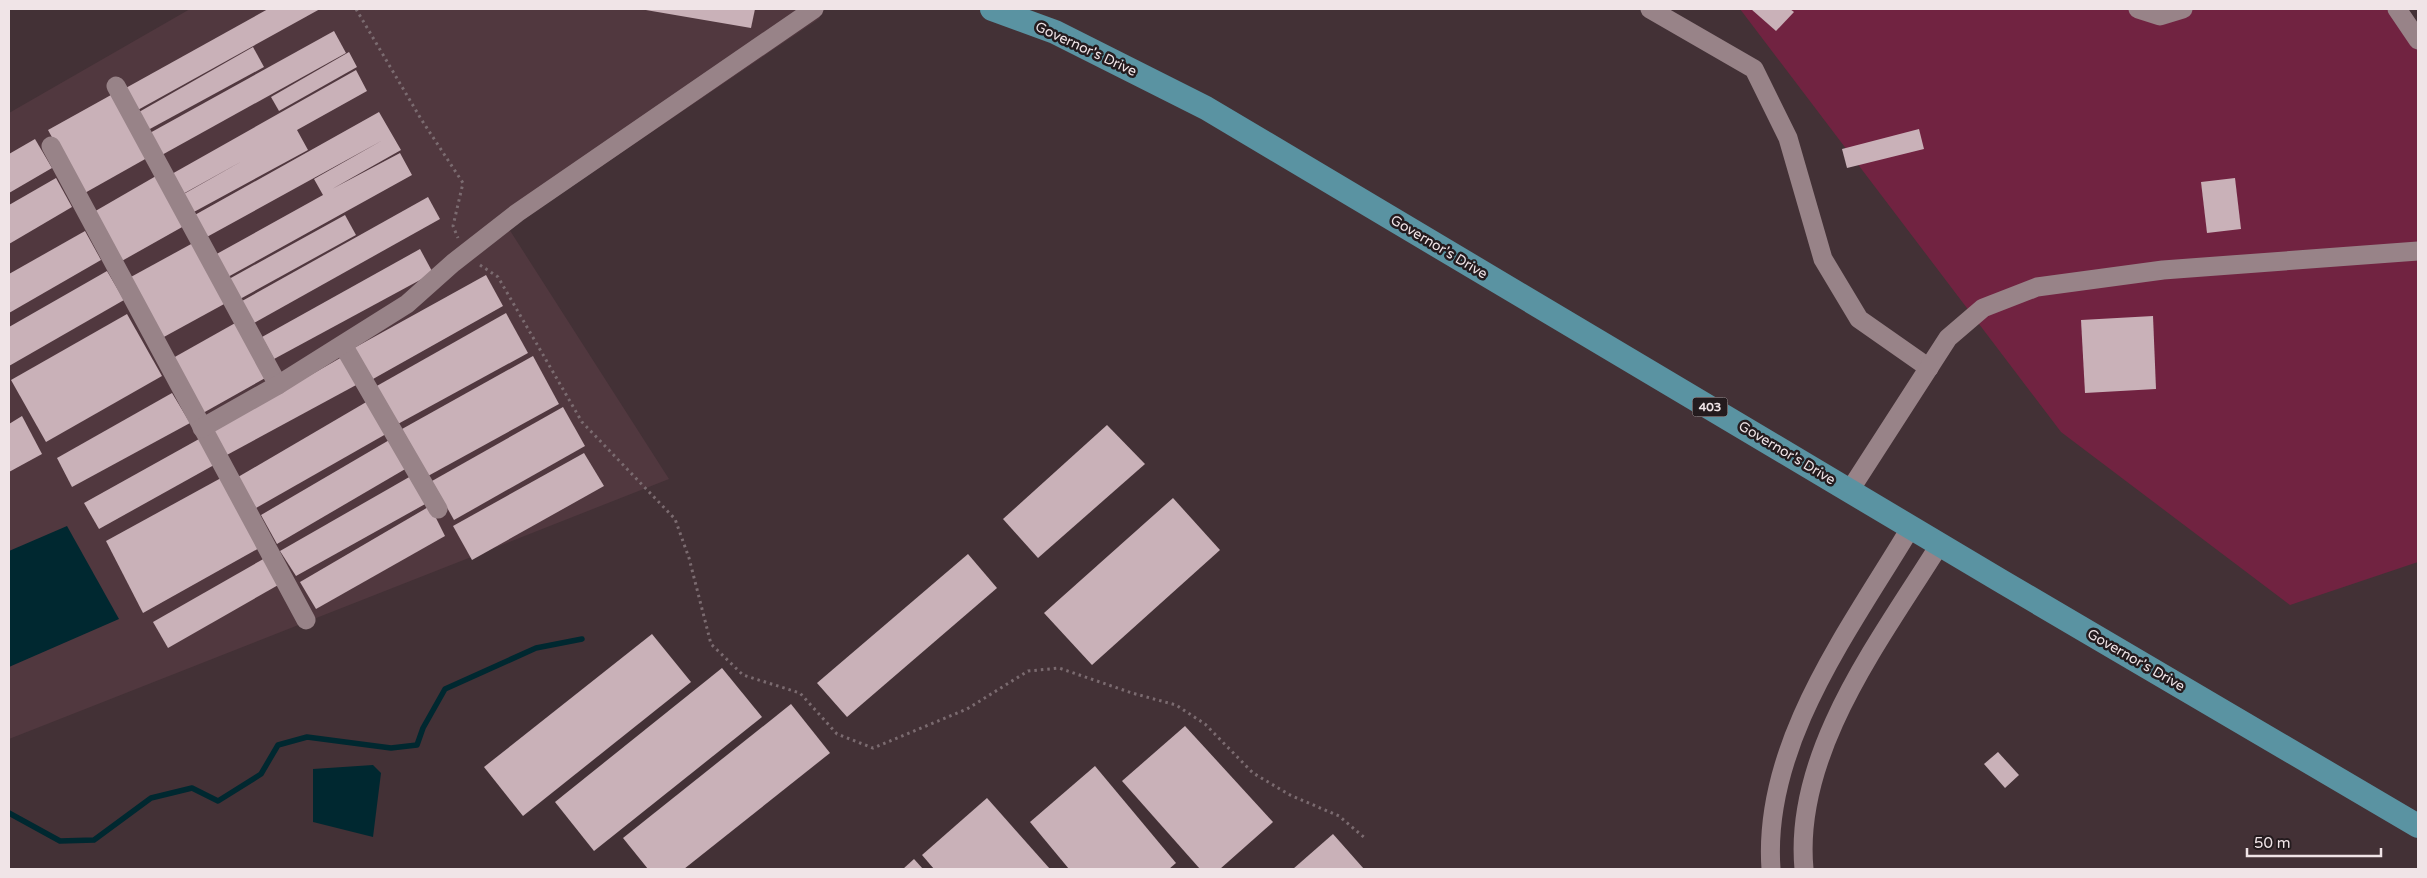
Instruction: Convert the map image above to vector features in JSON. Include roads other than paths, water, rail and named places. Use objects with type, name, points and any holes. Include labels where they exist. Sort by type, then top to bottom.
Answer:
[{"type":"main road","name":"Governor's Drive","points":[[992,9],[1055,32],[1206,108],[2418,826]]},
{"type":"street","points":[[202,428],[278,385],[407,304],[464,254],[517,213],[814,9]]},
{"type":"street","points":[[1650,9],[1754,70],[1788,138],[1822,259],[1860,319],[1928,368]]},
{"type":"street","points":[[2138,9],[2160,16],[2182,9]]},
{"type":"street","points":[[2397,9],[2418,40]]},
{"type":"street","points":[[116,86],[278,385]]},
{"type":"street","points":[[51,146],[306,620]]},
{"type":"street","points":[[1850,490],[1948,338],[1983,308],[2037,287],[2163,270],[2418,251]]},
{"type":"street","points":[[343,345],[438,509]]},
{"type":"street","points":[[1771,869],[1771,829],[1777,790],[1798,727],[1834,654],[1911,527]]},
{"type":"street","points":[[1804,869],[1805,816],[1824,746],[1855,682],[1940,544]]},
{"type":"water","points":[[67,526],[119,619],[9,667],[9,551]]},
{"type":"water","points":[[373,765],[381,773],[373,837],[313,822],[313,769]]},
{"type":"waterway","points":[[9,813],[60,841],[94,840],[151,798],[192,788],[218,801],[261,774],[278,745],[307,737],[391,748],[417,745],[423,728],[445,689],[536,648],[582,639]]}]
